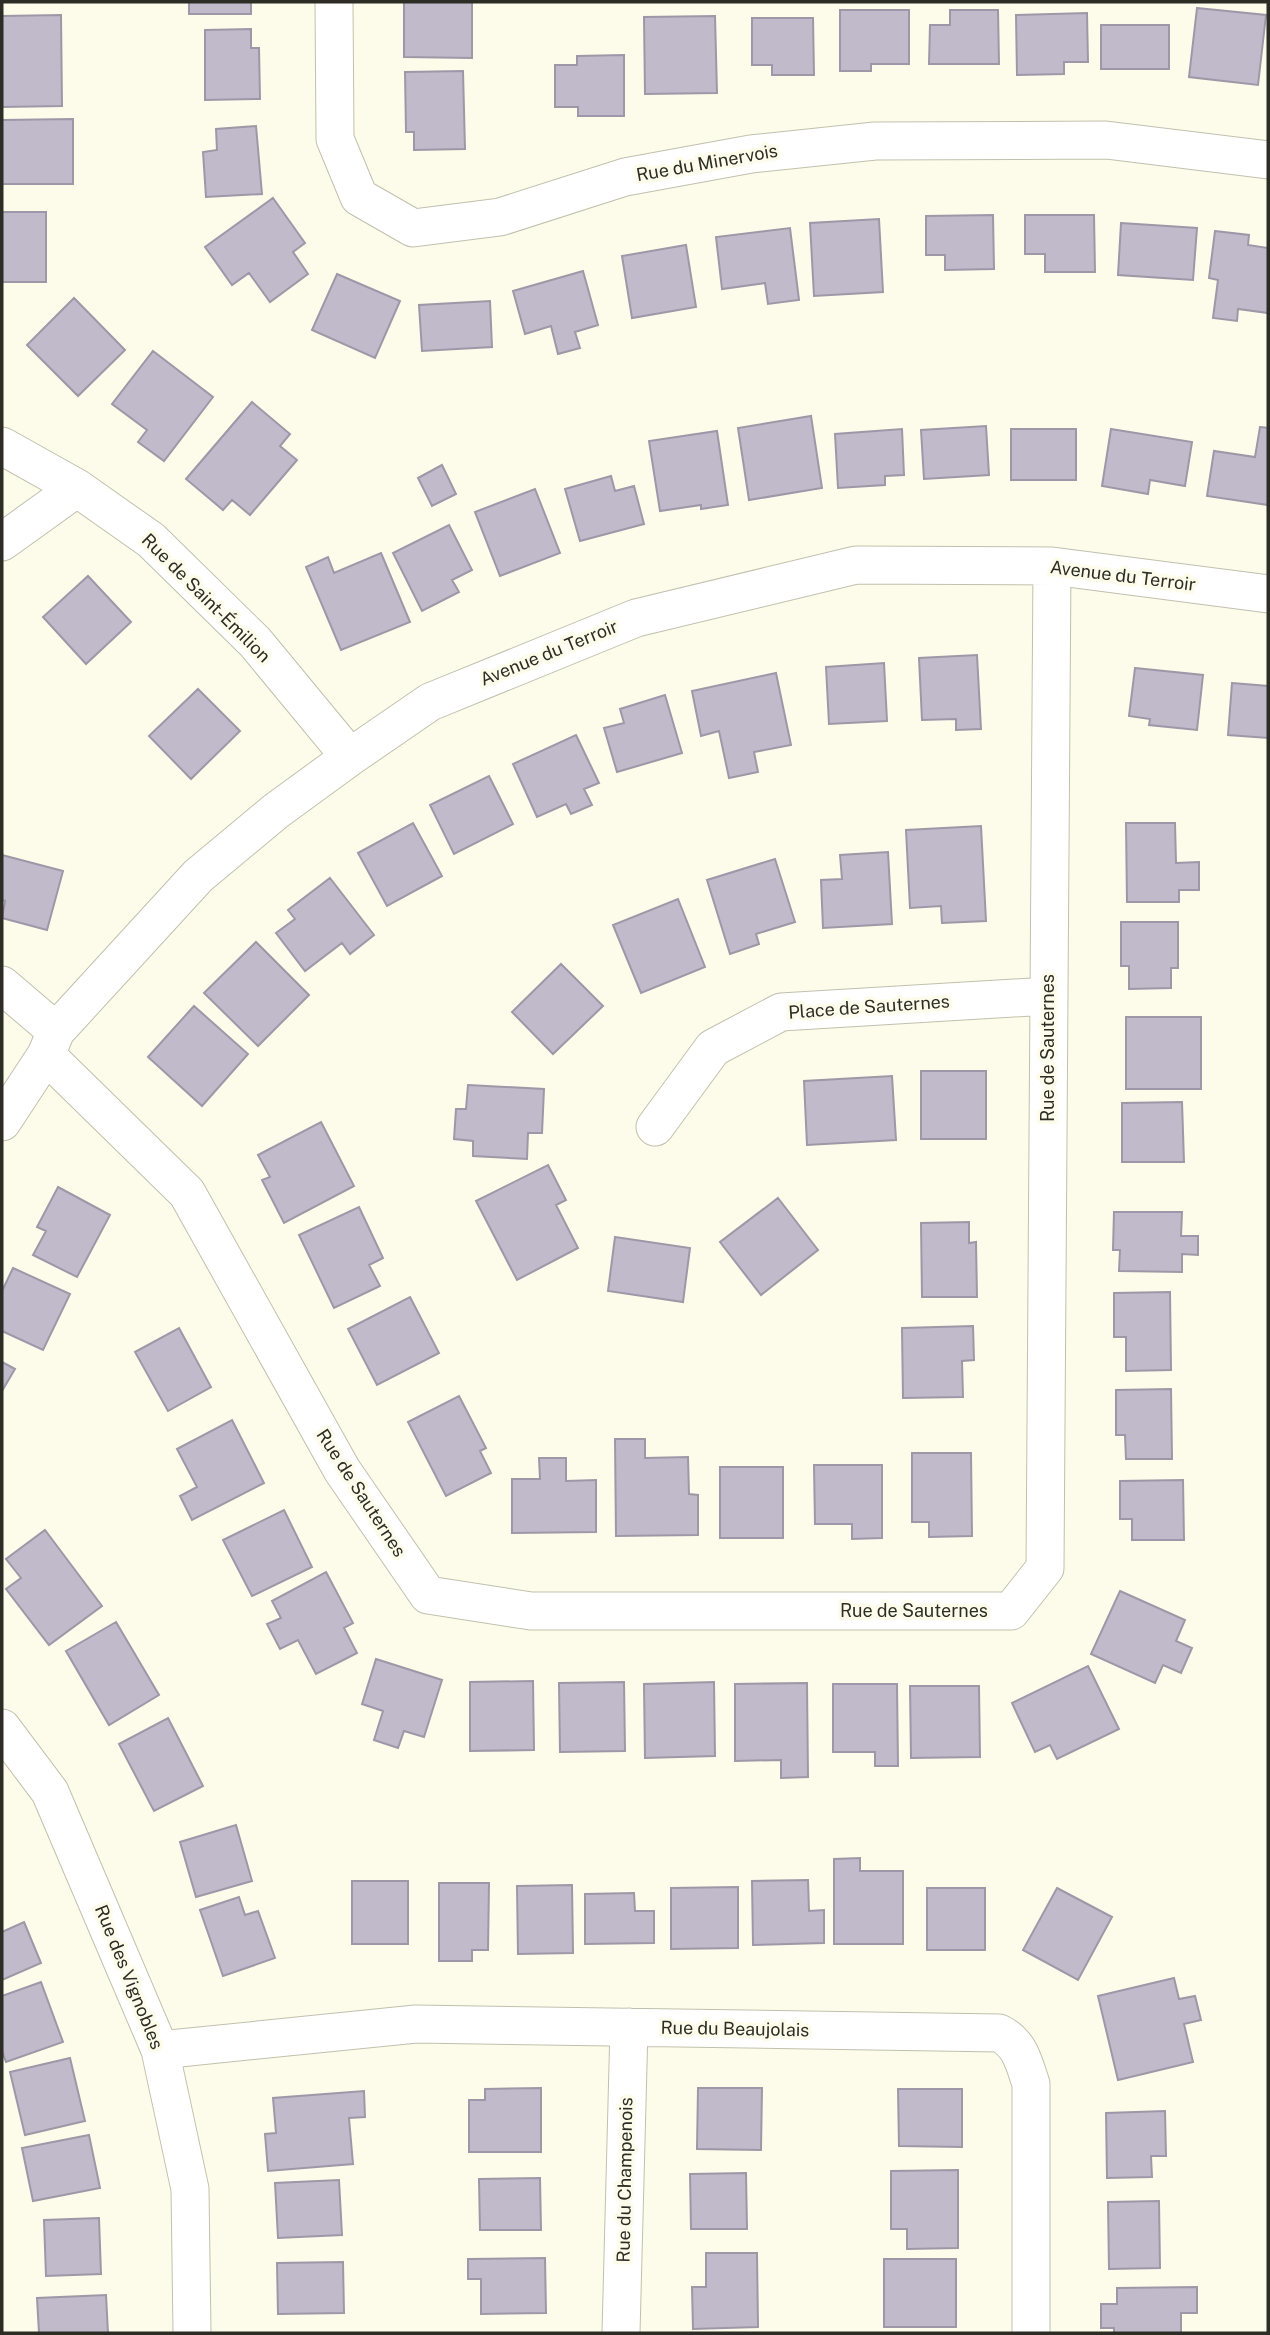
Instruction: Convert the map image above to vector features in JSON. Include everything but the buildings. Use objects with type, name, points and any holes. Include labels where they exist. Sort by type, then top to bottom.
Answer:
[{"type":"street","name":"Rue du Minervois","points":[[334,2],[335,139],[359,197],[413,228],[500,217],[625,177],[751,153],[875,141],[1106,141],[1268,160]]},
{"type":"street","name":"Rue de Saint-Émilion","points":[[2,446],[77,488],[151,540],[255,642],[350,757]]},
{"type":"street","points":[[2,542],[77,488]]},
{"type":"street","name":"Avenue du Terroir","points":[[2,1122],[51,1043],[198,876],[276,811],[430,702],[636,618],[856,565],[1052,566],[1268,594]]},
{"type":"street","name":"Rue de Sauternes","points":[[51,1043],[187,1193],[342,1470],[428,1595],[531,1611],[1011,1611],[1045,1568],[1052,566]]},
{"type":"street","points":[[2,985],[51,1043]]},
{"type":"street","name":"Place de Sauternes","points":[[655,1127],[713,1048],[781,1012],[1048,996]]},
{"type":"street","name":"Rue des Vignobles","points":[[2,1728],[50,1792],[160,2050],[190,2189],[192,2333]]},
{"type":"street","name":"Rue du Beaujolais","points":[[160,2050],[416,2024],[999,2032],[1019,2049],[1031,2084],[1031,2333]]},
{"type":"street","name":"Rue du Champenois","points":[[621,2333],[629,2027]]}]
